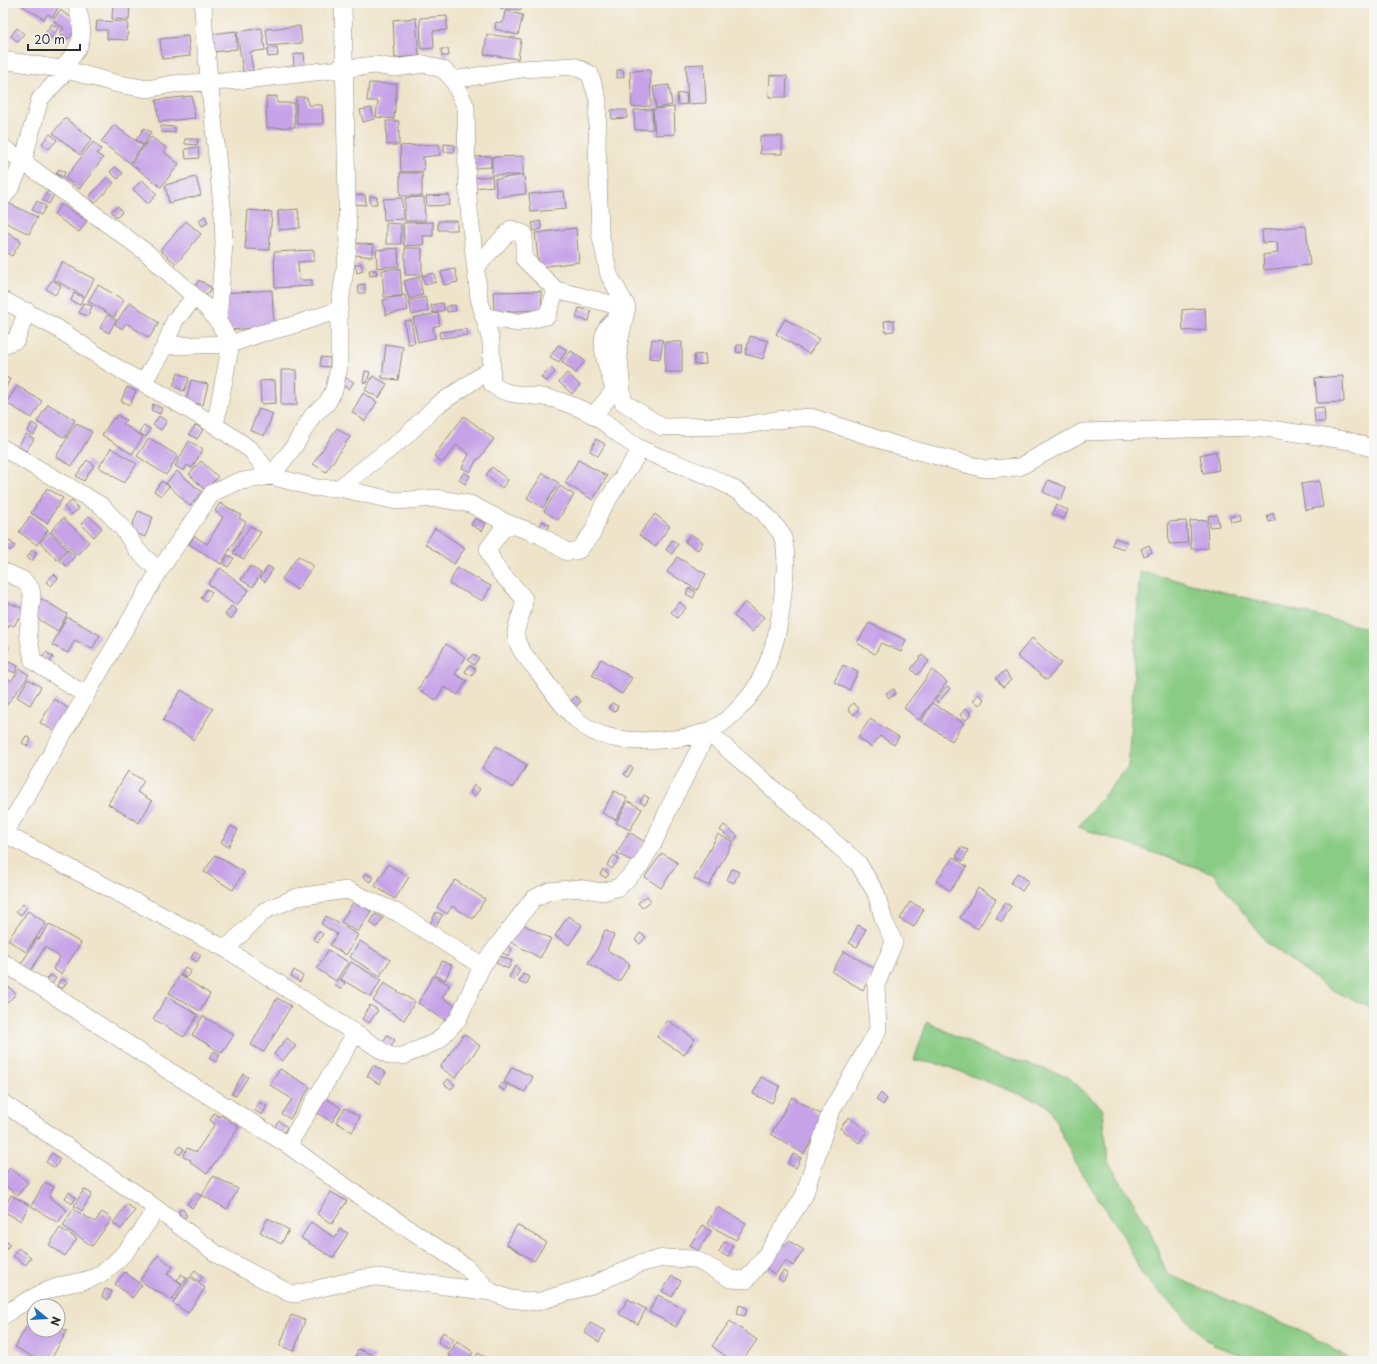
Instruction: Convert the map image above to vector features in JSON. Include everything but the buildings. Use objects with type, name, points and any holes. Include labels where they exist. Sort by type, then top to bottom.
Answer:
[{"type":"street","points":[[67,70],[63,68],[81,45],[82,31],[76,3]]},
{"type":"street","points":[[203,3],[204,28],[211,80],[213,119],[218,149],[223,216],[224,244],[218,321]]},
{"type":"street","points":[[270,476],[293,448],[313,415],[328,403],[334,390],[339,367],[339,310],[348,248],[343,3]]},
{"type":"street","points":[[3,60],[67,70],[118,84],[148,89],[172,84],[211,80],[246,80],[374,65],[394,68],[425,64],[444,70],[454,80],[466,107],[467,181],[483,316],[491,340],[490,369],[492,384],[498,390],[513,394],[549,397],[594,415],[641,449],[713,477],[760,507],[780,533],[785,554],[781,612],[770,661],[756,688],[740,709],[708,732],[679,739],[635,742],[600,734],[577,721],[555,695],[519,646],[516,630],[525,606],[524,599],[504,580],[492,562],[488,549],[507,523]]},
{"type":"street","points":[[454,80],[521,69],[574,66],[590,74],[598,100],[597,144],[600,232],[609,275],[627,307],[618,348],[623,402],[662,427],[742,426],[775,420],[811,417],[896,445],[985,469],[1018,466],[1083,432],[1257,427],[1350,441],[1374,449]]},
{"type":"street","points":[[3,198],[12,185],[23,161],[40,98],[67,70]]},
{"type":"street","points":[[3,147],[147,253],[218,321],[231,344],[215,424]]},
{"type":"street","points":[[476,267],[510,230],[524,234],[524,259],[556,290],[611,304],[616,306],[620,311],[619,315],[605,331],[603,338],[604,355],[614,386],[613,392],[594,415]]},
{"type":"street","points":[[483,316],[518,323],[547,316],[556,290]]},
{"type":"street","points":[[143,383],[165,346],[175,320],[194,297]]},
{"type":"street","points":[[3,300],[27,311],[143,383],[215,424],[251,450],[270,476]]},
{"type":"street","points":[[165,346],[231,344],[339,310]]},
{"type":"street","points":[[3,346],[16,340],[27,311]]},
{"type":"street","points":[[339,488],[405,437],[436,406],[490,369]]},
{"type":"street","points":[[3,448],[102,506],[124,530],[137,550],[159,571]]},
{"type":"street","points":[[641,449],[601,510],[593,532],[579,550],[568,552],[540,535],[507,523],[470,504],[436,498],[396,501],[339,488],[316,488],[270,476],[237,482],[212,492],[159,571],[3,834],[137,901],[226,949],[390,1056],[408,1054],[438,1041],[458,1019],[482,966],[533,899],[549,891],[578,888],[602,892],[619,887],[635,871],[653,844],[669,808],[708,732]]},
{"type":"street","points":[[3,571],[23,580],[31,589],[32,596],[28,633],[33,661],[85,694]]},
{"type":"street","points":[[3,1103],[156,1209],[218,1255],[289,1293],[296,1294],[356,1279],[378,1277],[491,1292],[510,1299],[537,1302],[595,1284],[639,1264],[675,1257],[695,1258],[731,1279],[746,1280],[766,1255],[804,1196],[830,1113],[878,1030],[876,985],[894,942],[884,920],[876,893],[858,863],[708,732]]},
{"type":"street","points":[[226,949],[264,911],[297,896],[348,890],[398,913],[482,966]]},
{"type":"street","points":[[3,962],[166,1069],[288,1145],[354,1193],[466,1267],[491,1292]]},
{"type":"street","points":[[288,1145],[355,1034]]},
{"type":"street","points":[[3,1316],[31,1296],[59,1286],[82,1282],[97,1276],[115,1262],[148,1222],[156,1209]]},
{"type":"green space","points":[[1140,571],[1374,630],[1374,1009],[1326,987],[1267,943],[1213,873],[1078,827],[1128,767]]},
{"type":"green space","points":[[927,1022],[991,1053],[1067,1076],[1103,1109],[1108,1162],[1147,1224],[1167,1274],[1307,1333],[1353,1361],[1260,1361],[1213,1345],[1143,1276],[1123,1235],[1078,1168],[1048,1105],[943,1065],[914,1060]]}]
